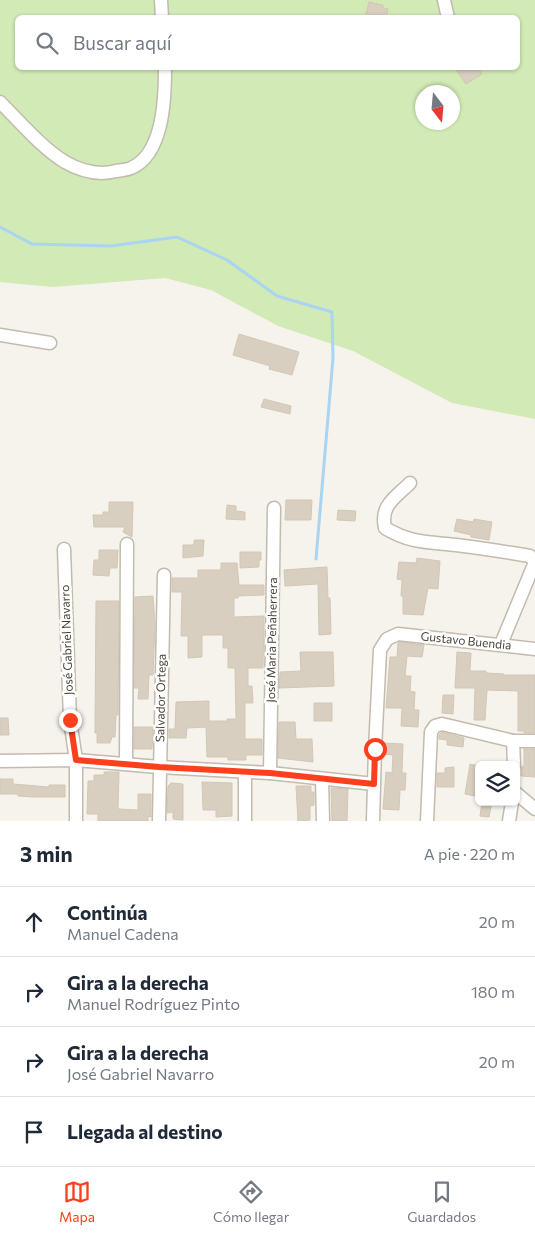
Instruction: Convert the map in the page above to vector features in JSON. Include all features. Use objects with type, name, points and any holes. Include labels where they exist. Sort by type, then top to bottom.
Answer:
[{"type":"street","points":[[161,0],[162,15]]},
{"type":"street","points":[[444,0],[447,15]]},
{"type":"street","points":[[0,102],[35,137],[64,161],[91,173],[111,173],[132,168],[144,159],[153,146],[160,125],[164,102],[165,70]]},
{"type":"street","points":[[0,334],[50,343]]},
{"type":"street","points":[[410,483],[385,508],[383,520],[385,528],[419,542],[506,551],[530,556],[535,562],[501,644]]},
{"type":"street","name":"José Maria Peñaherrera","points":[[270,773],[274,508]]},
{"type":"street","points":[[126,763],[127,544]]},
{"type":"street","name":"José Gabriel Navarro","points":[[64,550],[70,720],[76,760],[76,821]]},
{"type":"street","name":"Salvador Ortega","points":[[159,821],[164,575]]},
{"type":"street","name":"Gustavo Buendia","points":[[374,784],[380,650],[387,639],[398,634],[535,649]]},
{"type":"street","points":[[427,821],[431,732],[434,726],[442,724],[513,741],[535,741]]},
{"type":"street","points":[[513,741],[514,761]]},
{"type":"street","points":[[0,761],[76,760],[126,763],[159,767],[270,773],[374,784],[373,821]]},
{"type":"street","points":[[245,772],[245,821]]},
{"type":"street","points":[[322,779],[323,821]]},
{"type":"street","points":[[520,796],[535,809]]},
{"type":"street","points":[[509,821],[511,806]]},
{"type":"green space","points":[[0,0],[535,0],[535,419],[452,403],[353,351],[278,326],[211,290],[165,278],[53,287],[0,282]]},
{"type":"building","points":[[369,2],[383,5],[383,8],[388,9],[387,15],[366,15]]},
{"type":"building","points":[[456,70],[479,70],[482,74],[466,84]]},
{"type":"building","points":[[239,334],[299,352],[292,375],[269,369],[270,366],[233,355]]},
{"type":"building","points":[[264,399],[291,406],[290,414],[261,407]]},
{"type":"building","points":[[286,500],[312,500],[311,520],[285,520]]},
{"type":"building","points":[[109,502],[133,502],[132,537],[123,532],[125,527],[94,527],[93,515],[103,515],[103,512],[109,512]]},
{"type":"building","points":[[227,505],[236,506],[236,511],[245,512],[245,520],[226,519]]},
{"type":"building","points":[[338,510],[356,511],[355,521],[337,520]]},
{"type":"building","points":[[457,519],[473,522],[474,519],[492,522],[489,540],[471,537],[471,535],[454,531]]},
{"type":"building","points":[[194,540],[204,540],[203,556],[183,558],[183,545],[194,545]]},
{"type":"building","points":[[99,550],[118,550],[117,568],[110,568],[109,576],[93,575],[94,560],[99,560]]},
{"type":"building","points":[[240,552],[261,552],[259,567],[240,568]]},
{"type":"building","points":[[417,558],[440,561],[438,589],[428,588],[423,615],[403,614],[402,580],[397,579],[399,562],[416,563]]},
{"type":"building","points":[[221,563],[237,563],[239,585],[264,585],[264,595],[238,596],[238,598],[234,598],[234,617],[264,616],[263,668],[248,668],[248,686],[252,686],[253,703],[245,703],[245,739],[262,739],[262,755],[246,755],[246,760],[228,760],[228,757],[207,757],[206,727],[187,728],[186,738],[169,738],[169,729],[175,729],[176,702],[209,701],[209,721],[236,719],[235,668],[228,668],[228,648],[223,648],[223,635],[202,635],[202,657],[188,658],[188,636],[181,636],[182,592],[172,592],[172,578],[198,578],[198,570],[221,570]]},
{"type":"building","points":[[327,567],[331,634],[319,635],[318,584],[285,586],[284,570]]},
{"type":"building","points":[[153,596],[155,624],[153,675],[149,675],[148,699],[138,699],[139,688],[134,688],[135,597]]},
{"type":"building","points":[[96,601],[119,601],[118,715],[116,715],[115,737],[112,737],[110,743],[97,743],[97,733],[95,733]]},
{"type":"building","points":[[399,642],[424,645],[422,657],[407,656],[405,676],[411,676],[410,691],[415,692],[414,710],[419,710],[418,727],[401,726],[402,708],[386,708],[390,657],[397,657]]},
{"type":"building","points":[[300,652],[333,652],[334,686],[279,688],[280,672],[301,671]]},
{"type":"building","points":[[457,652],[471,653],[470,671],[486,671],[486,673],[503,675],[535,675],[535,733],[518,731],[518,691],[487,690],[485,720],[474,720],[475,688],[455,688]]},
{"type":"building","points":[[443,695],[454,695],[453,714],[442,713]]},
{"type":"building","points":[[314,703],[332,703],[332,721],[314,721]]},
{"type":"building","points":[[0,718],[8,718],[9,735],[0,735]]},
{"type":"building","points":[[279,722],[295,722],[296,739],[312,739],[313,762],[278,758]]},
{"type":"building","points":[[134,727],[153,727],[152,749],[134,749]]},
{"type":"building","points":[[442,732],[464,738],[463,747],[447,745],[447,740],[439,739],[439,735]]},
{"type":"building","points":[[383,743],[403,744],[402,773],[406,773],[405,790],[400,790],[399,810],[383,809],[386,772],[392,773],[393,755],[383,754]]},
{"type":"building","points":[[524,749],[535,749],[535,777],[521,776],[521,768],[524,765]]},
{"type":"building","points":[[470,764],[475,765],[475,796],[465,794]]},
{"type":"building","points":[[454,767],[454,787],[437,787],[437,773],[445,773],[445,768]]},
{"type":"building","points":[[104,772],[119,772],[118,809],[138,810],[138,794],[151,794],[151,817],[148,816],[148,821],[98,821],[98,814],[87,814],[88,781],[94,781],[94,775],[104,775]]},
{"type":"building","points":[[0,779],[13,779],[13,784],[49,787],[49,785],[65,785],[65,797],[0,794]]},
{"type":"building","points":[[202,782],[232,783],[232,816],[216,817],[216,810],[203,810]]},
{"type":"building","points":[[171,783],[183,784],[183,820],[173,819],[173,812],[167,813],[168,786]]},
{"type":"building","points":[[296,786],[311,786],[311,792],[314,792],[314,805],[310,806],[310,820],[298,821]]},
{"type":"building","points":[[331,788],[348,789],[347,821],[332,821]]},
{"type":"building","points":[[481,806],[491,806],[489,817],[480,816]]},
{"type":"waterway","points":[[0,227],[32,244],[111,246],[177,237],[227,260],[277,296],[332,312],[333,358],[316,559]]},
{"type":"route","points":[[70,720],[76,760],[270,773],[374,784],[375,749]]}]
